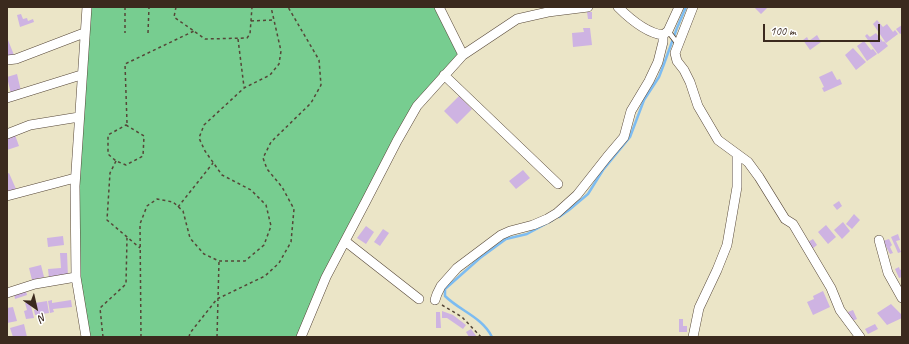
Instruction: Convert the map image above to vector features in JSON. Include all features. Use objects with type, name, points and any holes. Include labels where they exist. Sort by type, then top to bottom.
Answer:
[{"type":"street","points":[[86,337],[76,277],[75,178],[81,75],[87,7]]},
{"type":"street","points":[[439,7],[463,55]]},
{"type":"street","points":[[301,337],[326,276],[417,106],[463,55],[517,19],[548,12],[588,7]]},
{"type":"street","points":[[618,7],[628,17],[656,34],[666,33]]},
{"type":"street","points":[[435,300],[441,286],[457,268],[490,243],[501,235],[510,231],[533,225],[547,219],[557,213],[577,195],[624,137],[631,111],[649,81],[658,62],[666,33],[679,7]]},
{"type":"street","points":[[693,7],[675,53],[677,61],[684,70],[690,82],[698,106],[718,140],[748,162],[785,218],[793,224],[831,288],[840,310],[860,337]]},
{"type":"street","points":[[7,60],[16,59],[84,33]]},
{"type":"street","points":[[7,98],[81,75]]},
{"type":"street","points":[[444,75],[558,184]]},
{"type":"street","points":[[7,134],[30,125],[79,117]]},
{"type":"street","points":[[693,337],[699,308],[717,270],[726,245],[737,187],[737,154]]},
{"type":"street","points":[[7,196],[75,178]]},
{"type":"street","points":[[879,240],[888,273],[902,298]]},
{"type":"street","points":[[345,241],[419,299]]},
{"type":"street","points":[[7,293],[36,284],[76,277]]},
{"type":"lane","points":[[666,33],[678,45]]},
{"type":"path","points":[[125,7],[125,33]]},
{"type":"path","points":[[148,33],[149,7]]},
{"type":"path","points":[[176,7],[174,17],[208,40],[247,38],[249,36],[252,7]]},
{"type":"path","points":[[141,337],[140,224],[147,206],[157,199],[173,202],[183,211],[190,238],[204,254],[219,261],[245,260],[264,245],[270,226],[266,205],[252,190],[222,175],[205,151],[199,138],[204,125],[244,88],[270,75],[279,64],[281,51],[271,7]]},
{"type":"path","points":[[189,337],[190,333],[217,299],[265,276],[279,263],[292,242],[294,210],[282,187],[267,169],[263,158],[271,142],[311,103],[321,85],[319,60],[288,7]]},
{"type":"path","points":[[251,21],[274,20]]},
{"type":"path","points":[[127,123],[125,64],[194,31]]},
{"type":"path","points":[[238,39],[244,88]]},
{"type":"path","points":[[127,125],[143,134],[143,156],[126,165],[116,161],[108,154],[109,134],[127,125]]},
{"type":"path","points":[[116,161],[110,173],[108,220],[141,249]]},
{"type":"path","points":[[178,207],[213,162]]},
{"type":"path","points":[[103,337],[100,311],[103,305],[126,284],[127,238]]},
{"type":"path","points":[[217,337],[219,261]]},
{"type":"path","points":[[435,300],[462,317],[481,337]]},
{"type":"green space","points":[[87,7],[439,7],[463,55],[444,75],[397,141],[301,337],[86,337],[76,242]]},
{"type":"building","points":[[754,7],[768,7],[761,14]]},
{"type":"building","points":[[587,12],[592,12],[592,19],[588,19]]},
{"type":"building","points":[[21,14],[23,19],[27,18],[28,21],[33,19],[34,22],[20,27],[17,15]]},
{"type":"building","points":[[877,20],[883,27],[887,24],[893,32],[895,30],[898,34],[886,43],[873,24]]},
{"type":"building","points":[[902,25],[902,33],[900,34],[896,29]]},
{"type":"building","points":[[583,28],[590,28],[592,45],[573,47],[572,33],[584,32]]},
{"type":"building","points":[[876,33],[888,46],[878,54],[865,36],[867,34],[870,37]]},
{"type":"building","points":[[817,35],[821,42],[810,50],[803,40],[807,37],[809,41]]},
{"type":"building","points":[[8,40],[14,55],[7,58],[7,41]]},
{"type":"building","points":[[864,41],[871,50],[873,49],[877,54],[867,61],[857,46]]},
{"type":"building","points":[[853,48],[866,62],[856,70],[845,55]]},
{"type":"building","points":[[832,71],[837,80],[840,79],[842,84],[824,92],[822,88],[824,87],[819,77]]},
{"type":"building","points":[[17,74],[21,91],[11,94],[7,77]]},
{"type":"building","points":[[459,96],[472,109],[457,124],[444,111]]},
{"type":"building","points":[[15,135],[19,146],[7,150],[7,138]]},
{"type":"building","points":[[523,170],[530,178],[516,189],[509,181]]},
{"type":"building","points":[[9,173],[16,189],[7,193],[7,174]]},
{"type":"building","points":[[839,201],[842,206],[837,210],[833,205]]},
{"type":"building","points":[[854,214],[860,220],[852,229],[846,224]]},
{"type":"building","points":[[843,222],[850,231],[842,239],[834,230]]},
{"type":"building","points":[[826,225],[836,237],[828,244],[818,232]]},
{"type":"building","points":[[366,226],[374,232],[366,244],[357,238]]},
{"type":"building","points":[[383,229],[389,233],[380,246],[374,242]]},
{"type":"building","points":[[898,234],[900,240],[896,241],[901,252],[898,253],[891,237]]},
{"type":"building","points":[[63,236],[64,245],[48,247],[47,238]]},
{"type":"building","points":[[813,239],[817,245],[812,249],[808,242]]},
{"type":"building","points":[[889,239],[892,245],[890,247],[893,253],[890,254],[883,241]]},
{"type":"building","points":[[60,253],[67,253],[68,277],[49,278],[48,269],[61,268]]},
{"type":"building","points":[[41,265],[44,277],[32,280],[29,268]]},
{"type":"building","points":[[899,267],[900,270],[902,269],[902,277],[899,278],[895,269]]},
{"type":"building","points":[[26,291],[27,295],[15,299],[14,294]]},
{"type":"building","points":[[823,291],[830,307],[813,315],[807,302],[814,299],[813,296]]},
{"type":"building","points":[[52,300],[52,303],[71,300],[72,307],[53,309],[54,312],[50,313],[48,301]]},
{"type":"building","points":[[47,301],[49,313],[35,315],[34,310],[37,310],[35,303]]},
{"type":"building","points":[[30,302],[34,318],[26,319],[24,311],[27,310],[25,303]]},
{"type":"building","points":[[891,304],[902,315],[902,318],[887,325],[877,313]]},
{"type":"building","points":[[13,307],[17,321],[7,323],[7,308]]},
{"type":"building","points":[[853,310],[857,319],[852,321],[848,312]]},
{"type":"building","points":[[442,311],[453,315],[466,325],[463,329],[447,318],[442,318]]},
{"type":"building","points":[[436,312],[440,312],[441,328],[436,328]]},
{"type":"building","points":[[679,319],[683,319],[683,326],[687,326],[687,332],[679,332]]},
{"type":"building","points":[[24,324],[27,337],[13,337],[10,328]]},
{"type":"building","points":[[875,324],[878,329],[868,334],[865,329]]},
{"type":"building","points":[[471,329],[477,337],[469,337],[466,332]]},
{"type":"waterway","points":[[559,217],[588,194],[603,170],[630,137],[644,100],[659,77],[686,7]]},
{"type":"waterway","points":[[492,337],[483,324],[445,296],[445,289],[480,258],[506,239],[527,234],[553,220]]}]
